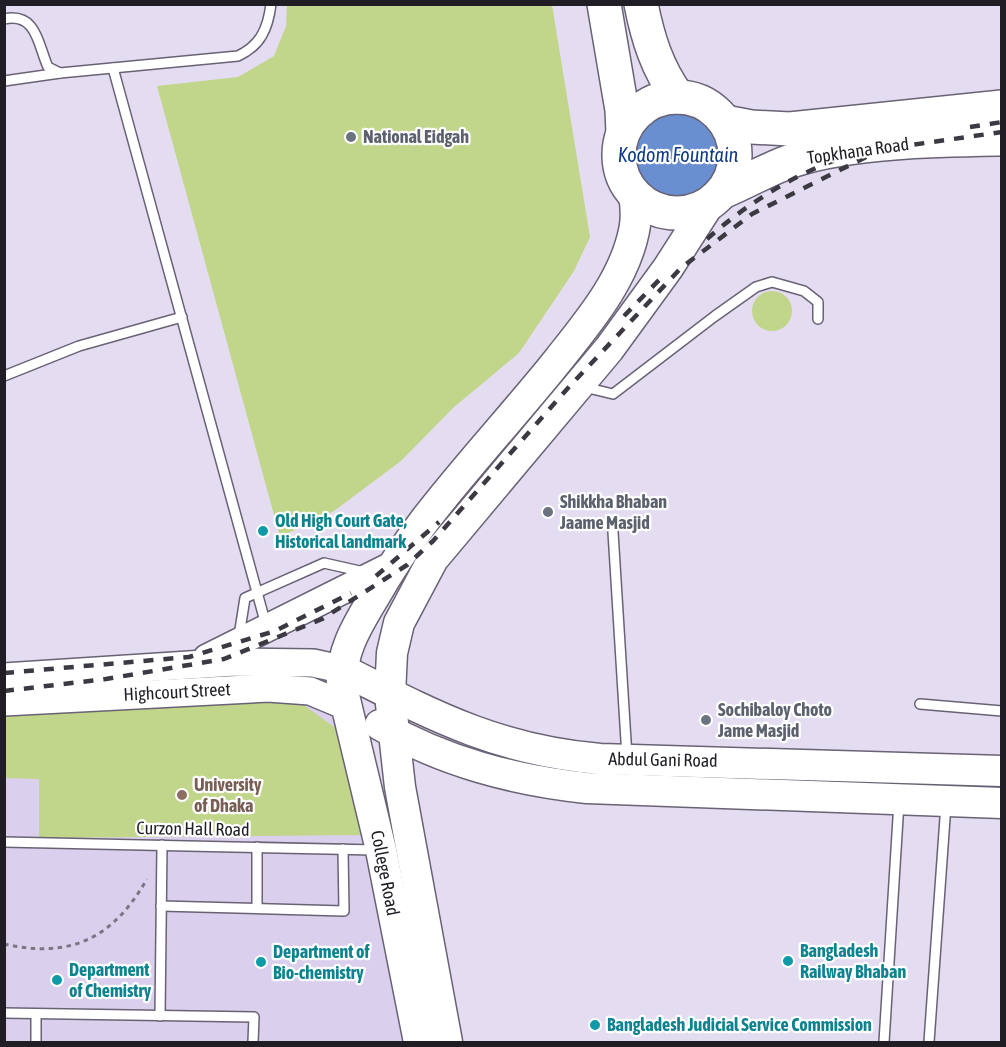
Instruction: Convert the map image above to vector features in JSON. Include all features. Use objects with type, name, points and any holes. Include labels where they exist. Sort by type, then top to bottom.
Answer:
[{"type":"highway","points":[[604,4],[622,110],[623,133],[619,165],[622,176],[634,195],[656,210],[670,213],[696,210],[715,198],[734,170],[736,158],[733,139],[725,122],[701,102],[678,97],[655,101],[642,109],[623,133]]},
{"type":"highway","points":[[641,4],[646,34],[657,62],[678,97]]},
{"type":"highway","name":"Topkhana Road","points":[[725,122],[751,127],[790,129],[1002,107]]},
{"type":"highway","name":"Topkhana Road","points":[[715,198],[768,170],[796,159],[900,144],[1002,139]]},
{"type":"main road","points":[[341,669],[355,630],[383,571],[559,359],[610,290],[635,230],[637,213],[634,195]]},
{"type":"main road","name":"College Road","points":[[447,1042],[400,787],[390,694],[392,653],[397,629],[422,576],[452,536],[634,316],[715,198]]},
{"type":"main road","points":[[192,665],[268,630],[383,571]]},
{"type":"main road","name":"Highcourt Street","points":[[4,677],[277,662],[313,663],[341,669]]},
{"type":"main road","name":"College Road","points":[[341,669],[346,706],[381,850],[419,1042]]},
{"type":"main road","name":"Abdul Gani Road","points":[[341,669],[464,729],[513,745],[568,756],[1002,771]]},
{"type":"main road","name":"Highcourt Street","points":[[4,702],[268,688],[310,691],[346,706]]},
{"type":"main road","name":"Abdul Gani Road","points":[[346,706],[394,733],[474,767],[544,783],[587,788],[1002,803]]},
{"type":"lane","points":[[4,81],[60,73],[238,56],[253,49],[262,36],[271,4]]},
{"type":"lane","points":[[4,19],[18,17],[29,22],[40,40],[48,67],[60,73]]},
{"type":"lane","points":[[113,68],[268,630]]},
{"type":"lane","points":[[579,385],[613,394],[715,316],[756,288],[772,282],[804,291],[818,302],[818,319]]},
{"type":"lane","points":[[4,376],[79,346],[182,317]]},
{"type":"lane","points":[[613,532],[628,759]]},
{"type":"lane","points":[[238,644],[244,598],[324,563],[383,571]]},
{"type":"lane","points":[[920,704],[1002,711]]},
{"type":"lane","points":[[884,1042],[899,800]]},
{"type":"lane","points":[[928,1042],[946,801]]},
{"type":"lane","name":"Curzon Hall Road","points":[[4,842],[381,850]]},
{"type":"lane","points":[[160,1016],[162,845]]},
{"type":"lane","points":[[257,847],[257,907]]},
{"type":"lane","points":[[161,906],[344,911],[343,849]]},
{"type":"lane","points":[[4,1013],[254,1017],[254,1042]]},
{"type":"lane","points":[[36,1014],[36,1042]]},
{"type":"path","points":[[4,944],[48,949],[71,948],[90,940],[122,916],[134,901],[154,868],[162,845]]},
{"type":"shaded area","name":"University of Dhaka","points":[[313,700],[341,718],[406,1042],[5,1042],[5,713]]},
{"type":"green space","points":[[287,5],[552,5],[590,237],[574,271],[519,353],[453,408],[401,461],[334,511],[280,537],[157,86],[238,77],[274,56],[286,26]]},
{"type":"green space","points":[[772,291],[786,297],[792,311],[786,325],[772,331],[758,325],[752,311],[758,297]]},
{"type":"green space","points":[[297,700],[345,735],[369,835],[39,838],[39,779],[5,778],[4,711]]},
{"type":"water","name":"Kodom Fountain","points":[[677,114],[693,117],[706,126],[715,139],[718,155],[715,171],[706,184],[693,193],[677,196],[661,193],[648,184],[639,171],[636,155],[639,139],[648,126],[661,117]]},
{"type":"railway","points":[[970,127],[1002,122]]},
{"type":"railway","points":[[4,691],[106,679],[224,659],[322,619],[407,565],[433,541],[568,388],[681,268],[752,214],[868,156],[897,147],[1002,132]]},
{"type":"railway","points":[[707,239],[741,212],[777,188],[816,168],[857,153]]},
{"type":"railway","points":[[624,316],[659,280]]},
{"type":"railway","points":[[376,576],[439,522]]},
{"type":"railway","points":[[4,673],[189,657],[275,631],[351,593]]},
{"type":"place","name":"National Eidgah","points":[[351,137]]},
{"type":"place","name":"Shikkha Bhaban Jaame Masjid","points":[[548,512]]},
{"type":"place","name":"Old High Court Gate, Historical landmark","points":[[263,531]]},
{"type":"place","name":"Sochibaloy Choto Jame Masjid","points":[[706,720]]},
{"type":"place","name":"University of Dhaka","points":[[182,795]]},
{"type":"place","name":"Bangladesh Railway Bhaban","points":[[788,961]]},
{"type":"place","name":"Department of Bio-chemistry","points":[[261,962]]},
{"type":"place","name":"Department of Chemistry","points":[[57,980]]},
{"type":"place","name":"Bangladesh Judicial Service Commission","points":[[595,1025]]}]
